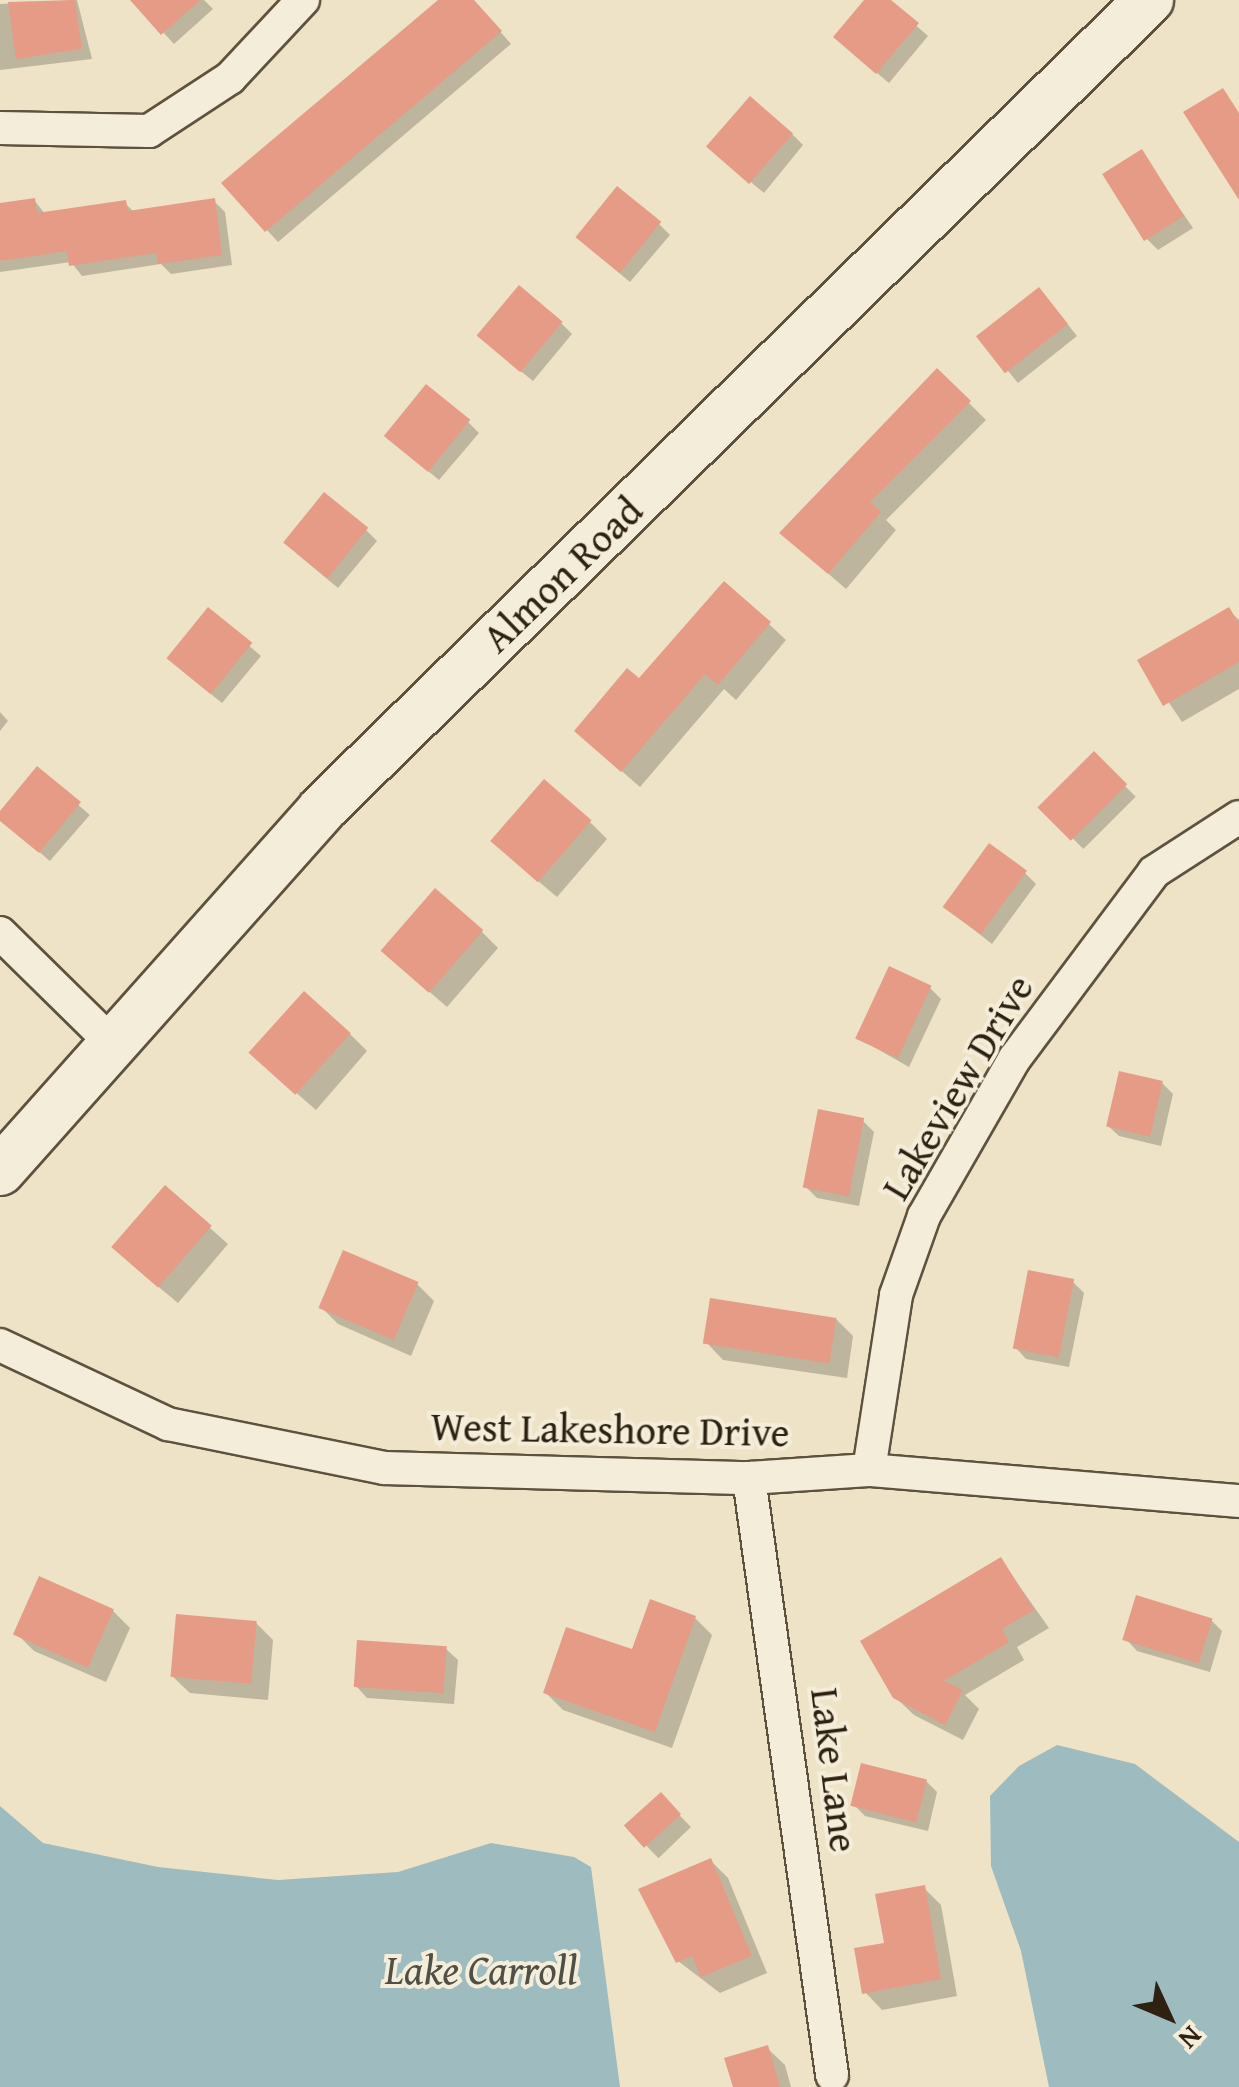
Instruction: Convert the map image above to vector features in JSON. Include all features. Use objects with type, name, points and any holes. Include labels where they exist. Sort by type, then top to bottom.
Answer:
[{"type":"street","points":[[0,128],[149,131],[230,78],[302,0]]},
{"type":"street","name":"Almon Road","points":[[0,1172],[322,809],[1149,0]]},
{"type":"street","name":"Lakeview Drive","points":[[869,1470],[896,1295],[933,1200],[1015,1058],[1154,872],[1239,817]]},
{"type":"street","points":[[0,933],[113,1044]]},
{"type":"street","name":"West Lakeshore Drive","points":[[0,1345],[168,1424],[384,1468],[748,1478],[869,1470],[1239,1501]]},
{"type":"street","name":"Lake Lane","points":[[748,1478],[832,2075]]},
{"type":"water","points":[[1057,1745],[1135,1764],[1239,1842],[1239,2087],[1049,2087],[1021,1951],[991,1866],[990,1796],[1019,1766]]},
{"type":"water","name":"Lake Carroll","points":[[0,1806],[43,1843],[158,1867],[278,1880],[398,1872],[491,1843],[574,1857],[591,1867],[620,2087],[0,2087]]},
{"type":"building","points":[[75,0],[82,49],[16,59],[8,2]]},
{"type":"building","points":[[130,0],[200,0],[161,35]]},
{"type":"building","points":[[438,0],[474,0],[502,31],[265,232],[221,183]]},
{"type":"building","points":[[864,0],[891,0],[919,23],[876,74],[833,37]]},
{"type":"building","points":[[1223,88],[1239,113],[1239,200],[1183,112]]},
{"type":"building","points":[[750,96],[793,133],[749,184],[706,147]]},
{"type":"building","points":[[1142,149],[1184,216],[1144,241],[1102,174]]},
{"type":"building","points":[[617,186],[661,222],[620,273],[575,237]]},
{"type":"building","points":[[35,198],[37,213],[126,200],[128,211],[215,198],[222,255],[158,264],[156,253],[69,266],[67,251],[0,261],[0,203]]},
{"type":"building","points":[[519,285],[563,322],[520,372],[477,336]]},
{"type":"building","points":[[1039,287],[1068,324],[1005,373],[976,336]]},
{"type":"building","points":[[937,368],[971,401],[870,502],[881,512],[828,574],[779,533]]},
{"type":"building","points":[[426,384],[470,420],[428,472],[384,436]]},
{"type":"building","points":[[324,492],[368,528],[327,578],[283,543]]},
{"type":"building","points":[[724,581],[771,622],[718,685],[705,674],[621,772],[574,731],[627,668],[639,678]]},
{"type":"building","points":[[208,607],[252,643],[211,694],[166,658]]},
{"type":"building","points":[[1229,607],[1239,624],[1239,662],[1163,706],[1137,660]]},
{"type":"building","points":[[1094,751],[1127,784],[1071,841],[1037,808]]},
{"type":"building","points":[[37,766],[81,802],[39,853],[0,821],[0,811]]},
{"type":"building","points":[[544,779],[592,820],[538,882],[490,841]]},
{"type":"building","points":[[989,843],[1027,871],[981,935],[943,907]]},
{"type":"building","points":[[435,888],[483,930],[429,993],[381,951]]},
{"type":"building","points":[[889,966],[932,986],[898,1058],[855,1039]]},
{"type":"building","points":[[304,991],[351,1033],[295,1095],[248,1053]]},
{"type":"building","points":[[1119,1071],[1163,1081],[1150,1137],[1106,1127]]},
{"type":"building","points":[[818,1109],[864,1118],[849,1196],[803,1188]]},
{"type":"building","points":[[165,1185],[212,1226],[158,1288],[111,1247]]},
{"type":"building","points":[[343,1250],[418,1282],[394,1340],[318,1308]]},
{"type":"building","points":[[1028,1270],[1074,1279],[1059,1357],[1013,1349]]},
{"type":"building","points":[[710,1298],[836,1318],[829,1363],[703,1343]]},
{"type":"building","points":[[1001,1557],[1034,1610],[1002,1629],[1009,1642],[944,1681],[963,1690],[945,1725],[893,1698],[860,1641]]},
{"type":"building","points":[[39,1576],[114,1609],[88,1668],[13,1634]]},
{"type":"building","points":[[1136,1595],[1213,1618],[1199,1663],[1122,1640]]},
{"type":"building","points":[[650,1599],[696,1616],[655,1732],[543,1693],[566,1627],[632,1649]]},
{"type":"building","points":[[176,1614],[257,1621],[251,1684],[171,1677]]},
{"type":"building","points":[[357,1640],[447,1646],[444,1693],[354,1687]]},
{"type":"building","points":[[861,1763],[927,1779],[916,1822],[850,1806]]},
{"type":"building","points":[[661,1792],[681,1814],[644,1848],[624,1825]]},
{"type":"building","points":[[711,1858],[752,1956],[701,1977],[692,1956],[676,1963],[638,1889]]},
{"type":"building","points":[[925,1885],[941,1979],[862,1994],[854,1948],[884,1943],[875,1894]]},
{"type":"building","points":[[768,2045],[780,2087],[733,2087],[724,2058]]}]
